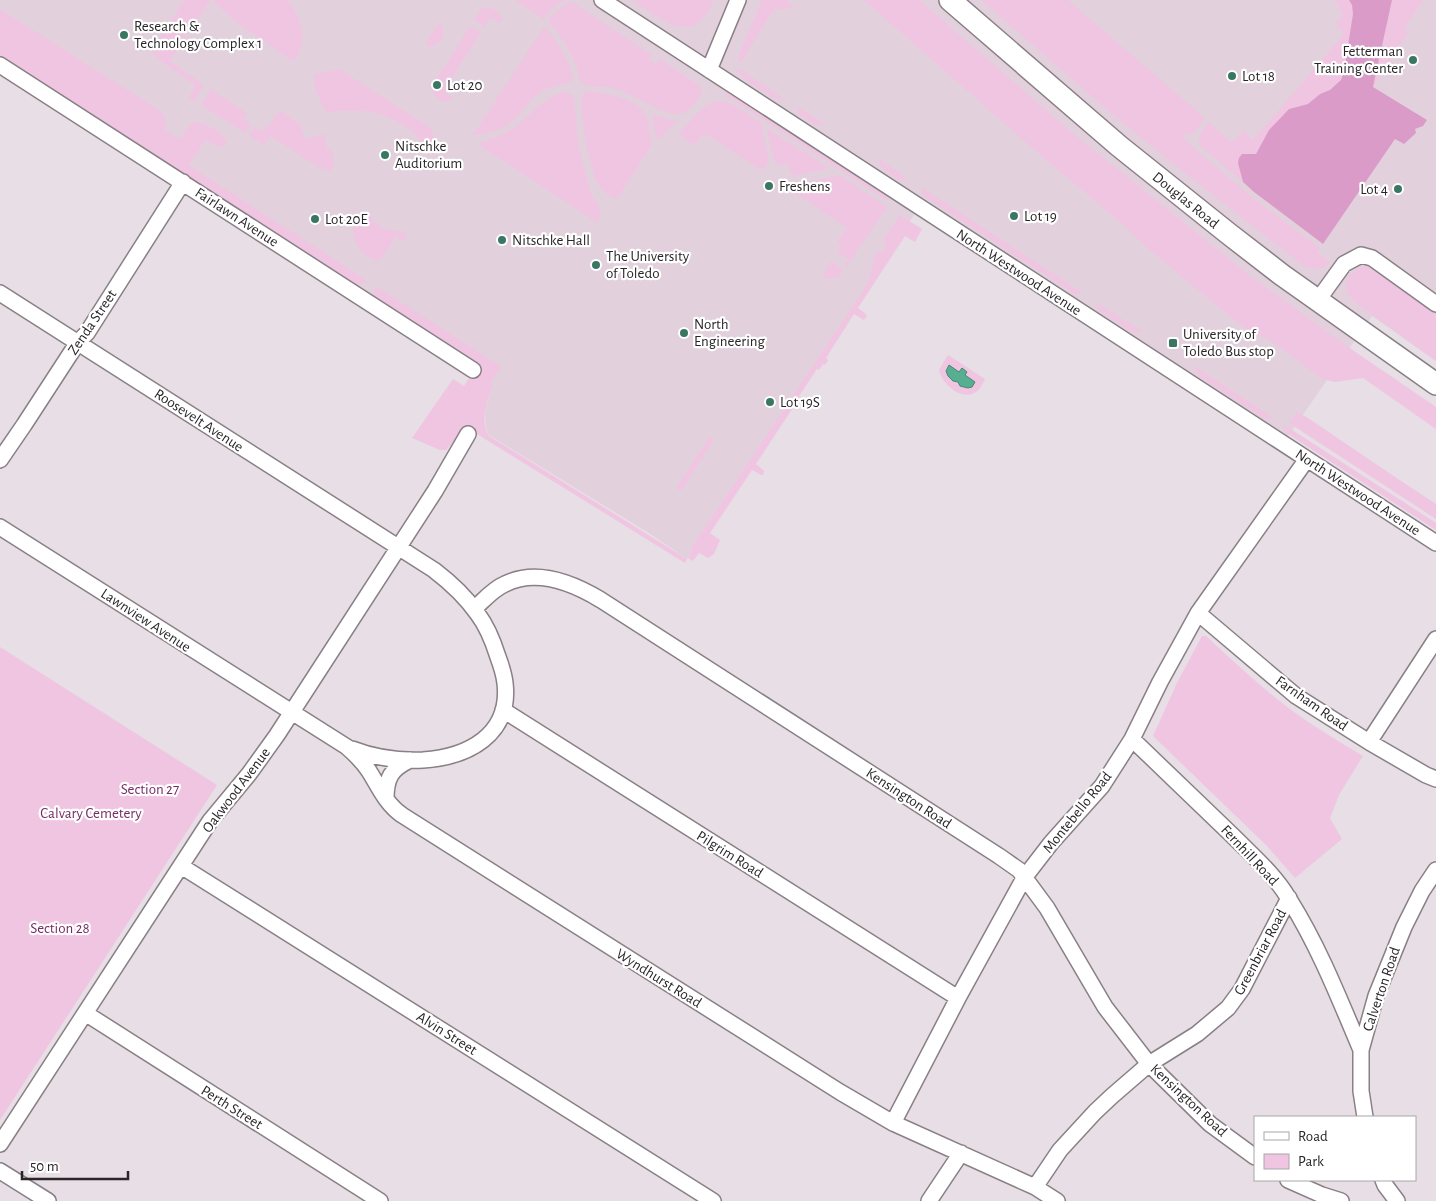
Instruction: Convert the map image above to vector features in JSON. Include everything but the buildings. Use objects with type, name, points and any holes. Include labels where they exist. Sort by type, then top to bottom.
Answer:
[{"type":"street","name":"North Westwood Avenue","points":[[602,0],[1436,543]]},
{"type":"street","points":[[708,70],[738,0]]},
{"type":"street","name":"Douglas Road","points":[[950,0],[1119,146],[1229,234],[1282,275],[1436,384]]},
{"type":"street","name":"Fairlawn Avenue","points":[[0,65],[473,370]]},
{"type":"street","name":"Zenda Street","points":[[0,460],[183,182]]},
{"type":"street","points":[[1318,300],[1344,264],[1361,255],[1372,258],[1436,304]]},
{"type":"street","name":"Roosevelt Avenue","points":[[0,293],[447,580],[467,599],[485,623],[505,682],[506,695],[503,710]]},
{"type":"street","name":"Oakwood Avenue","points":[[0,1144],[210,821],[249,774],[277,735],[435,491],[468,434]]},
{"type":"street","name":"Montebello Road","points":[[893,1123],[958,998],[1024,878],[1051,843],[1102,786],[1132,740],[1160,682],[1198,613],[1307,459]]},
{"type":"street","name":"Lawnview Avenue","points":[[0,527],[291,712]]},
{"type":"street","name":"Kensington Road","points":[[474,608],[497,588],[515,580],[544,578],[561,581],[580,588],[1019,870],[1047,908],[1105,1007],[1149,1064],[1210,1124],[1254,1156]]},
{"type":"street","name":"Farnham Road","points":[[1198,613],[1296,696],[1369,742],[1436,779]]},
{"type":"street","points":[[1369,742],[1436,639]]},
{"type":"street","points":[[347,748],[376,757],[410,760],[445,758],[480,744],[497,724],[503,710]]},
{"type":"street","name":"Pilgrim Road","points":[[503,710],[958,998]]},
{"type":"street","name":"Wyndhurst Road","points":[[291,712],[347,748],[362,761],[386,799],[394,809],[408,819],[840,1092],[893,1123],[1035,1187],[1057,1201]]},
{"type":"street","name":"Fernhill Road","points":[[1132,740],[1199,802],[1276,880],[1289,898],[1323,960],[1361,1050]]},
{"type":"street","points":[[386,799],[386,784],[393,770],[410,760]]},
{"type":"street","name":"Alvin Street","points":[[182,866],[713,1201]]},
{"type":"street","name":"Calverton Road","points":[[1364,1116],[1361,1090],[1361,1050],[1376,996],[1404,927],[1422,891],[1436,870]]},
{"type":"street","name":"Greenbriar Road","points":[[1035,1187],[1060,1150],[1095,1112],[1149,1064],[1197,1034],[1228,1008],[1242,989],[1289,898]]},
{"type":"street","name":"Perth Street","points":[[85,1013],[380,1201]]},
{"type":"street","points":[[929,1201],[961,1153]]},
{"type":"street","points":[[0,1171],[48,1201]]},
{"type":"street","points":[[1290,1181],[1341,1201]]},
{"type":"street","points":[[1383,1181],[1397,1201]]},
{"type":"shaded area","name":"The University of Toledo","points":[[0,0],[1436,0],[1436,361],[1372,316],[1283,443],[919,207],[687,559],[652,535],[489,435],[486,428],[485,412],[492,384],[0,61]]},
{"type":"shaded area","points":[[1349,0],[1392,0],[1373,87],[1427,120],[1423,126],[1415,129],[1416,133],[1404,144],[1395,139],[1323,244],[1243,182],[1238,163],[1242,154],[1256,154],[1269,130],[1289,109],[1308,104],[1320,94],[1330,90],[1341,80],[1353,14],[1352,5]]},
{"type":"shaded area","points":[[949,365],[959,372],[962,368],[967,372],[965,375],[975,382],[972,387],[960,386],[958,382],[953,381],[946,371]]},
{"type":"green space","points":[[184,0],[210,0],[192,29],[178,20],[173,28],[187,37],[170,61],[204,85],[194,101],[189,98],[195,85],[159,60],[151,52]]},
{"type":"green space","points":[[212,0],[288,0],[300,23],[303,38],[299,53],[294,62],[237,23]]},
{"type":"green space","points":[[514,0],[565,0],[553,7],[543,19]]},
{"type":"green space","points":[[632,0],[714,0],[706,15],[697,24],[687,27],[666,22]]},
{"type":"green space","points":[[762,0],[788,0],[795,7],[779,10],[775,8],[741,62],[738,60],[739,54]]},
{"type":"green space","points":[[864,0],[919,0],[1075,135],[1249,275],[1354,351],[1436,407],[1436,429],[1363,378],[1335,382],[1322,379],[1270,340],[1238,323],[1151,251]]},
{"type":"green space","points":[[981,0],[1068,0],[1204,117],[1193,133],[1186,134],[1183,138],[1249,195],[1320,248],[1317,253],[1331,262],[1319,268],[1305,267],[1104,107]]},
{"type":"green space","points":[[1335,0],[1349,0],[1352,5],[1353,14],[1341,80],[1330,90],[1320,94],[1308,104],[1289,109],[1256,154],[1247,153],[1238,163],[1243,182],[1200,146],[1199,138],[1201,133],[1209,122],[1232,143],[1243,131],[1253,140],[1344,34],[1335,22],[1343,16]]},
{"type":"green space","points":[[1392,0],[1423,0],[1404,30],[1408,33],[1373,87]]},
{"type":"green space","points":[[570,1],[652,55],[649,60],[656,64],[660,59],[700,86],[702,90],[690,109],[680,114],[673,114],[656,108],[620,90],[609,87],[589,86],[583,83],[568,48],[547,21],[555,12]]},
{"type":"green space","points":[[486,7],[496,10],[502,18],[502,22],[499,23],[490,17],[484,27],[474,20],[481,9]]},
{"type":"green space","points":[[0,9],[162,112],[166,121],[165,130],[180,139],[191,124],[197,122],[217,131],[227,142],[222,148],[205,140],[189,165],[366,280],[365,282],[352,285],[0,60]]},
{"type":"green space","points":[[438,23],[441,24],[443,30],[443,38],[436,44],[427,46],[426,42]]},
{"type":"green space","points":[[470,26],[481,32],[444,91],[452,97],[452,100],[441,101],[433,94],[432,86]]},
{"type":"green space","points":[[544,27],[562,51],[573,79],[541,92],[515,120],[504,127],[486,134],[473,135]]},
{"type":"green space","points":[[339,69],[431,128],[434,141],[431,154],[411,130],[386,116],[372,112],[357,111],[326,113],[315,89],[314,74]]},
{"type":"green space","points":[[736,69],[740,69],[783,98],[775,99],[744,79]]},
{"type":"green space","points":[[211,89],[247,113],[243,119],[251,125],[245,133],[201,105]]},
{"type":"green space","points":[[590,91],[619,97],[633,103],[644,112],[648,121],[651,146],[617,199],[608,195],[601,188],[591,164],[582,111],[584,93]]},
{"type":"green space","points":[[563,92],[574,96],[579,148],[591,194],[600,211],[598,223],[477,144],[512,129],[543,102]]},
{"type":"green space","points":[[726,92],[889,198],[886,200],[724,94]]},
{"type":"green space","points":[[717,101],[735,106],[761,123],[769,161],[765,168],[759,169],[706,134],[703,137],[701,136],[694,145],[678,134],[705,106]]},
{"type":"green space","points":[[797,106],[826,125],[815,125],[798,114]]},
{"type":"green space","points":[[280,110],[300,124],[305,139],[324,134],[327,148],[332,151],[334,162],[332,171],[318,167],[270,136],[264,145],[249,136],[255,127],[262,132],[266,125],[268,127]]},
{"type":"green space","points":[[653,114],[677,122],[658,139],[655,134]]},
{"type":"green space","points":[[768,129],[829,168],[795,176],[790,172],[788,163],[779,165],[774,161]]},
{"type":"green space","points":[[876,157],[907,178],[899,180],[882,168]]},
{"type":"green space","points":[[839,175],[887,207],[846,267],[844,266],[848,259],[837,252],[841,245],[837,242],[847,228],[792,191],[797,184]]},
{"type":"green space","points":[[921,187],[1083,293],[1076,295],[922,195]]},
{"type":"green space","points":[[369,213],[379,225],[387,229],[403,232],[407,236],[404,242],[396,236],[383,257],[378,260],[372,259],[362,252],[358,248],[354,237],[353,231],[357,219],[360,215],[368,215]]},
{"type":"green space","points":[[900,215],[922,229],[915,242],[905,236],[858,308],[867,316],[864,320],[854,314],[826,358],[828,360],[825,365],[823,364],[819,370],[817,369],[756,464],[764,471],[763,475],[752,470],[710,533],[720,540],[714,554],[708,558],[699,553],[693,561],[688,558],[692,551],[691,548],[862,292],[870,277],[876,253],[878,250],[882,252],[884,249],[884,239]]},
{"type":"green space","points":[[831,261],[844,270],[838,277],[827,279],[822,276]]},
{"type":"green space","points":[[1361,267],[1368,267],[1377,271],[1436,314],[1436,361],[1352,300],[1346,286],[1348,277]]},
{"type":"green space","points":[[376,286],[502,367],[491,382],[493,384],[485,410],[485,424],[489,436],[687,559],[685,563],[464,426],[446,450],[440,450],[412,438],[453,379],[464,386],[477,366],[374,298]]},
{"type":"green space","points":[[1096,302],[1143,332],[1129,330],[1097,309]]},
{"type":"green space","points":[[948,355],[985,379],[977,391],[965,395],[953,390],[948,385],[939,370]]},
{"type":"green space","points":[[1193,365],[1274,418],[1265,419],[1199,376]]},
{"type":"green space","points":[[1297,412],[1436,504],[1436,519],[1289,423]]},
{"type":"green space","points":[[1283,424],[1436,523],[1436,530],[1285,432]]},
{"type":"green space","points":[[709,437],[714,440],[681,491],[676,488]]},
{"type":"green space","points":[[1202,636],[1206,636],[1288,708],[1363,756],[1339,795],[1330,818],[1342,839],[1295,878],[1266,845],[1153,736],[1177,683]]},
{"type":"green space","name":"Calvary Cemetery","points":[[0,647],[217,785],[0,1120]]},
{"type":"place","name":"Research & Technology Complex 1","points":[[124,35]]},
{"type":"place","name":"Fetterman Training Center","points":[[1413,60]]},
{"type":"place","name":"Lot 18","points":[[1232,76]]},
{"type":"place","name":"Lot 20","points":[[437,85]]},
{"type":"place","name":"Nitschke Auditorium","points":[[385,155]]},
{"type":"place","name":"Freshens","points":[[769,186]]},
{"type":"place","name":"Lot 4","points":[[1398,189]]},
{"type":"place","name":"Lot 19","points":[[1014,216]]},
{"type":"place","name":"Lot 20E","points":[[315,219]]},
{"type":"place","name":"Nitschke Hall","points":[[502,240]]},
{"type":"place","name":"The University of Toledo","points":[[596,265]]},
{"type":"place","name":"North Engineering","points":[[684,333]]},
{"type":"place","name":"University of Toledo Bus stop","points":[[1173,343]]},
{"type":"place","name":"Lot 19S","points":[[770,402]]},
{"type":"park label","name":"Section 27","points":[[150,789]]},
{"type":"park label","name":"Section 28","points":[[60,928]]}]
